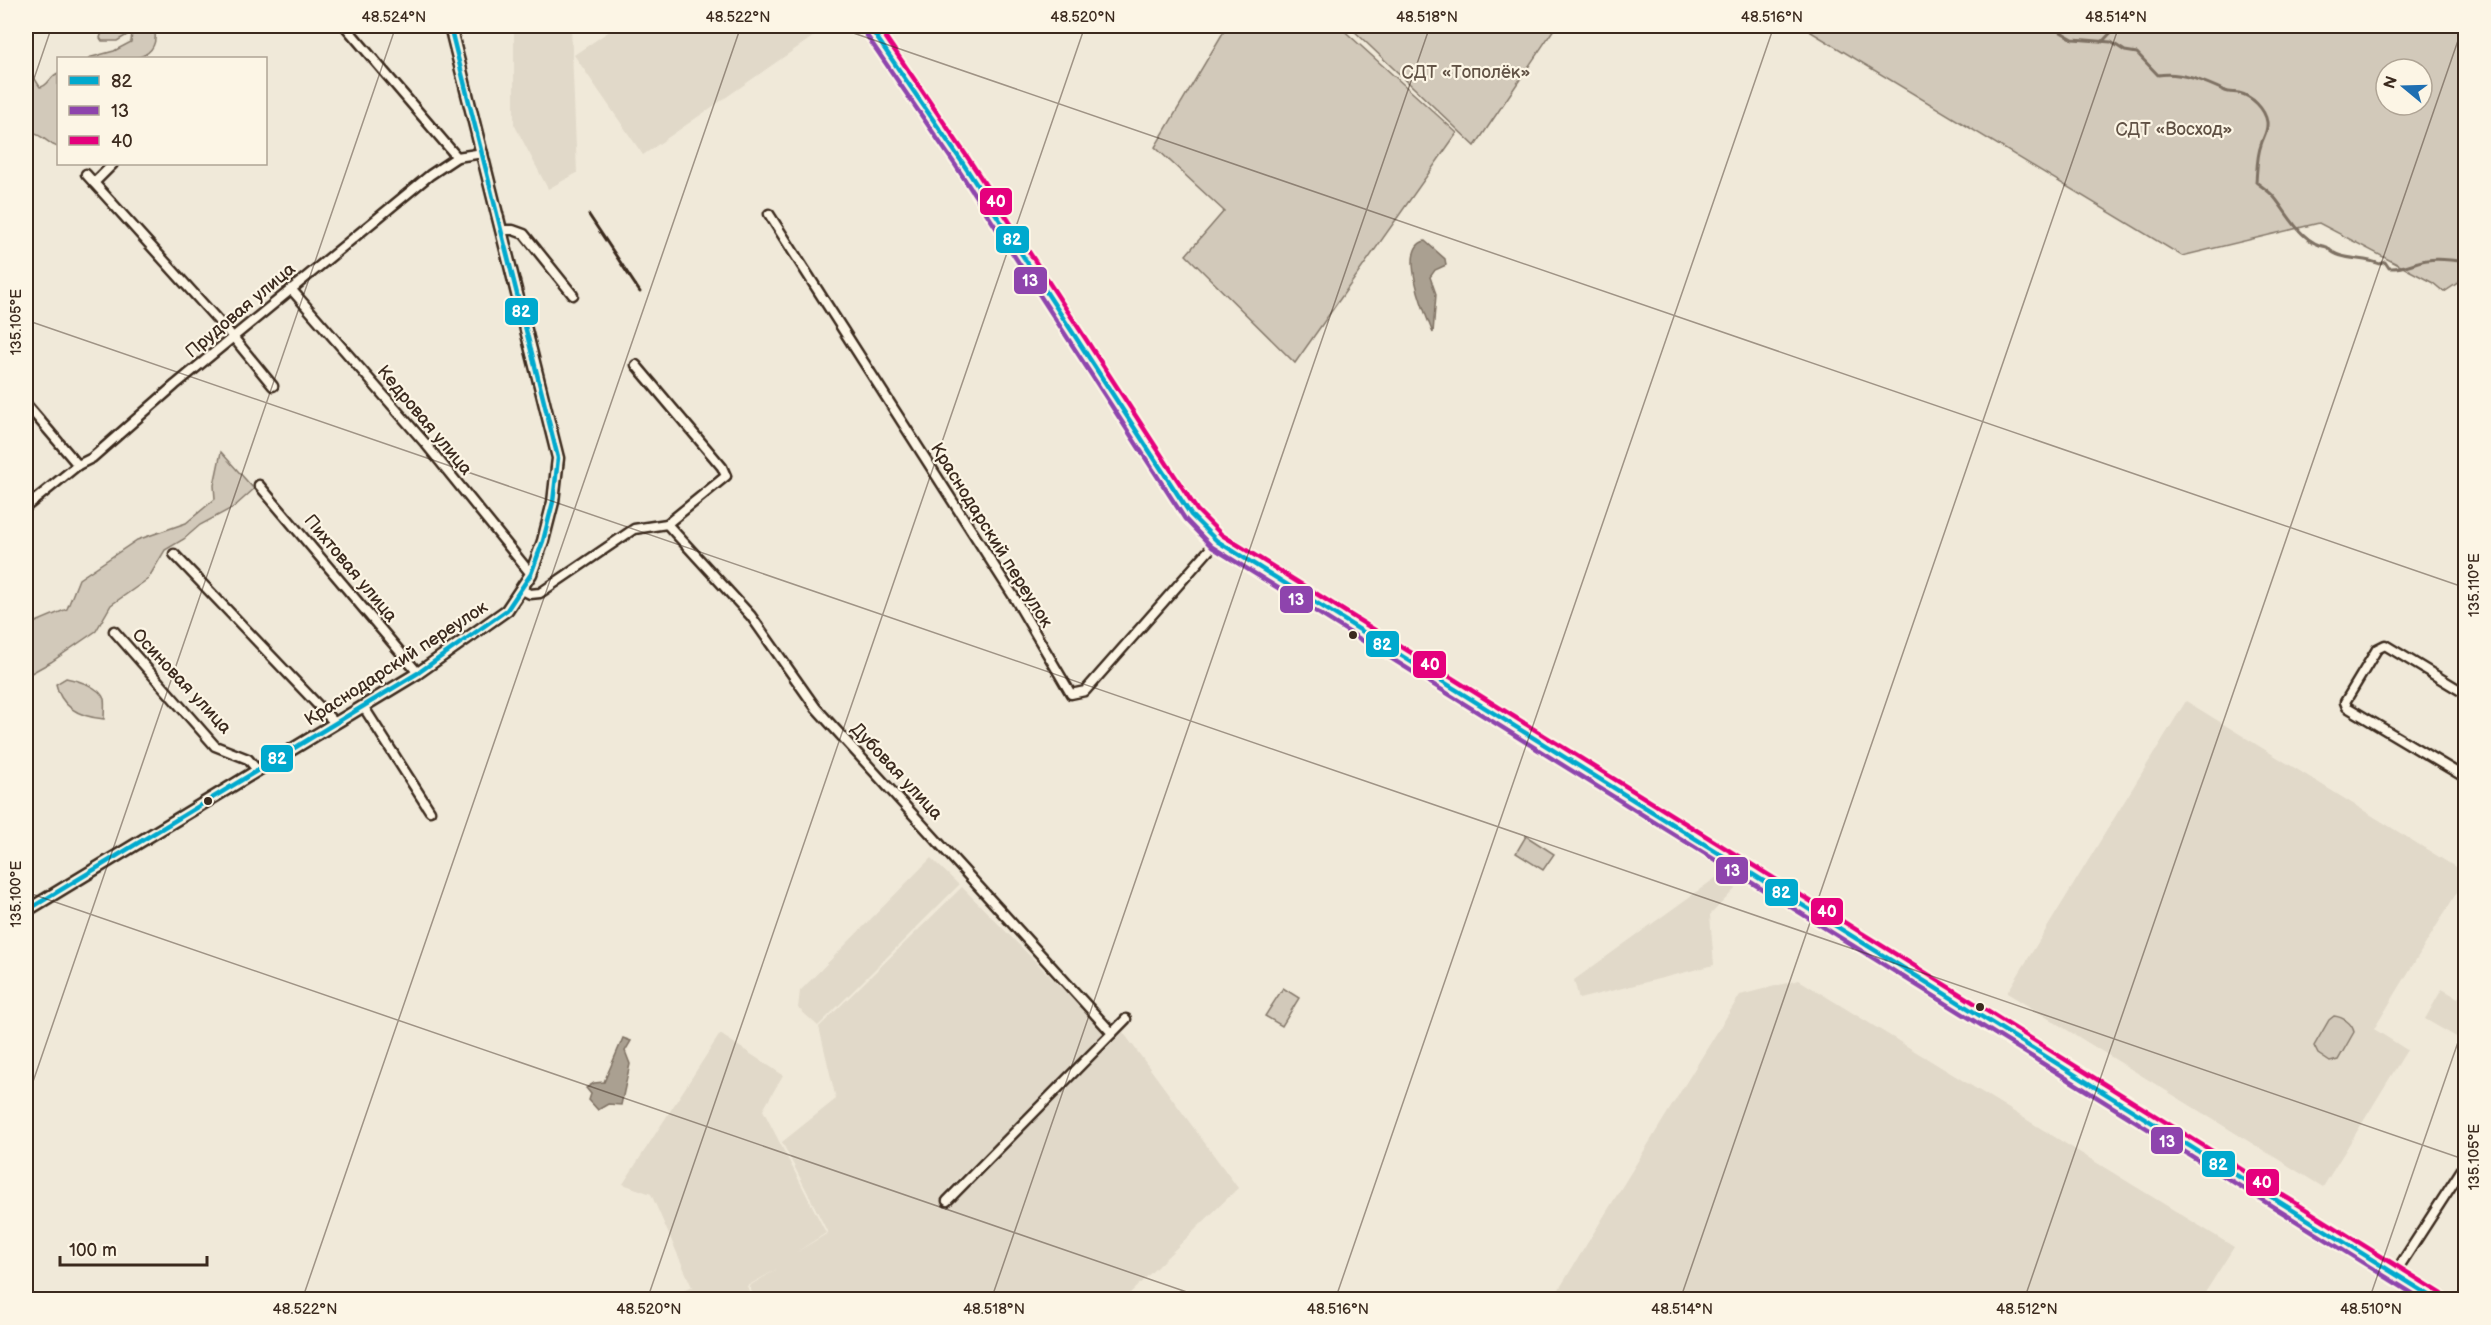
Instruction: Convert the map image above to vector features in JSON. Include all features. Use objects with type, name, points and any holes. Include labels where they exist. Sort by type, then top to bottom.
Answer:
[{"type":"main road","points":[[869,26],[962,162],[1191,515],[1217,541],[2438,1299]]},
{"type":"street","points":[[345,26],[457,157]]},
{"type":"street","name":"Краснодарский переулок","points":[[26,911],[418,673],[507,610],[531,574],[553,502],[558,458],[450,26]]},
{"type":"street","name":"Прудовая улица","points":[[26,507],[78,465],[92,458],[233,337],[407,194],[457,157],[483,153]]},
{"type":"street","points":[[94,183],[112,165]]},
{"type":"street","points":[[86,174],[233,337],[273,386]]},
{"type":"street","name":"Краснодарский переулок","points":[[769,214],[1014,597],[1071,694],[1086,691],[1217,541]]},
{"type":"street","points":[[501,230],[513,230],[524,234],[573,295]]},
{"type":"street","name":"Кедровая улица","points":[[291,289],[425,444],[531,574]]},
{"type":"street","points":[[522,590],[530,594],[540,593],[616,539],[634,529],[667,524],[726,476],[722,467],[636,365]]},
{"type":"street","points":[[26,404],[78,465]]},
{"type":"street","name":"Пихтовая улица","points":[[259,485],[418,673]]},
{"type":"street","name":"Дубовая улица","points":[[667,524],[752,616],[816,708],[1112,1033]]},
{"type":"street","points":[[174,554],[335,723]]},
{"type":"street","name":"Осиновая улица","points":[[114,631],[215,746],[248,759],[258,771]]},
{"type":"street","points":[[2466,694],[2385,645],[2377,649],[2347,696],[2347,707],[2466,778]]},
{"type":"street","points":[[363,706],[430,811]]},
{"type":"street","points":[[947,1201],[1125,1019]]},
{"type":"street","points":[[2396,1273],[2466,1163]]},
{"type":"shaded area","points":[[514,26],[571,26],[577,173],[548,189],[514,124]]},
{"type":"shaded area","points":[[617,26],[827,27],[643,155],[574,55]]},
{"type":"shaded area","points":[[1425,241],[1445,259],[1446,265],[1435,270],[1430,277],[1436,294],[1433,333],[1420,298],[1413,269],[1413,256],[1417,246]]},
{"type":"shaded area","points":[[2186,701],[2465,873],[2465,879],[2374,1029],[2407,1050],[2323,1187],[2007,993]]},
{"type":"shaded area","points":[[931,858],[959,885],[818,1026],[798,1008],[800,991]]},
{"type":"shaded area","points":[[1717,877],[1736,888],[1710,915],[1714,965],[1579,999],[1574,980]]},
{"type":"shaded area","points":[[962,887],[1106,1033],[948,1189],[958,1196],[1123,1032],[1238,1188],[1124,1299],[755,1299],[749,1286],[779,1268],[747,1286],[751,1296],[743,1299],[686,1300],[683,1291],[692,1287],[651,1194],[623,1184],[720,1034],[783,1075],[763,1110],[826,1233],[795,1253],[828,1233],[782,1142],[836,1099],[819,1027]]},
{"type":"shaded area","points":[[1799,980],[2234,1247],[2201,1299],[1553,1299],[1740,995]]},
{"type":"shaded area","points":[[2465,986],[2465,1042],[2425,1019],[2442,989],[2458,998]]},
{"type":"shaded area","points":[[623,1038],[631,1041],[625,1051],[630,1064],[621,1105],[608,1104],[598,1110],[589,1100],[591,1094],[586,1088],[594,1083],[604,1082]]},
{"type":"green space","points":[[108,26],[154,26],[155,39],[152,49],[137,57],[92,57],[114,51],[131,42],[132,32],[117,41],[102,41],[100,38]]},
{"type":"green space","points":[[1227,26],[1339,26],[1457,133],[1295,363],[1186,255],[1224,211],[1155,147]]},
{"type":"green space","name":"СДТ «Тополёк»","points":[[1349,26],[1556,26],[1475,146]]},
{"type":"green space","name":"СДТ «Восход»","points":[[1801,26],[2465,26],[2465,278],[2444,292],[2433,283],[2319,223],[2182,256]]},
{"type":"green space","points":[[26,65],[40,87],[43,87],[57,74],[57,147],[32,133],[26,139]]},
{"type":"green space","points":[[221,452],[254,489],[234,507],[200,525],[184,539],[165,550],[148,579],[111,605],[96,631],[26,676],[26,624],[29,625],[67,609],[79,579],[137,540],[186,523],[215,499],[214,485]]},
{"type":"green space","points":[[66,678],[87,684],[101,694],[104,699],[104,719],[80,713],[67,705],[56,684]]},
{"type":"green space","points":[[1526,836],[1554,854],[1543,870],[1516,853]]},
{"type":"green space","points":[[1283,988],[1299,998],[1282,1026],[1265,1016]]},
{"type":"green space","points":[[2334,1016],[2347,1021],[2354,1032],[2338,1060],[2330,1062],[2318,1054],[2314,1046],[2329,1020]]},
{"type":"waterway","points":[[2050,26],[2073,39],[2111,42],[2125,51],[2137,53],[2158,75],[2193,78],[2253,100],[2264,112],[2267,122],[2259,153],[2256,182],[2272,195],[2303,235],[2318,245],[2327,247],[2332,252],[2345,257],[2380,264],[2385,262],[2389,268],[2432,259],[2466,262]]},
{"type":"waterway","points":[[2102,42],[2117,26]]},
{"type":"railway","points":[[589,215],[640,292]]},
{"type":"transit line","name":"82","points":[[26,911],[418,673],[507,610],[531,574],[543,541],[553,502],[558,458],[450,26]]},
{"type":"transit line","name":"82","points":[[869,26],[962,162],[1191,515],[1217,541],[2437,1300]]},
{"type":"transit line","name":"40","points":[[878,26],[968,158],[1197,510],[1222,535],[2442,1294]]},
{"type":"transit line","name":"13","points":[[863,30],[956,166],[1185,519],[1212,547],[2423,1300]]}]
